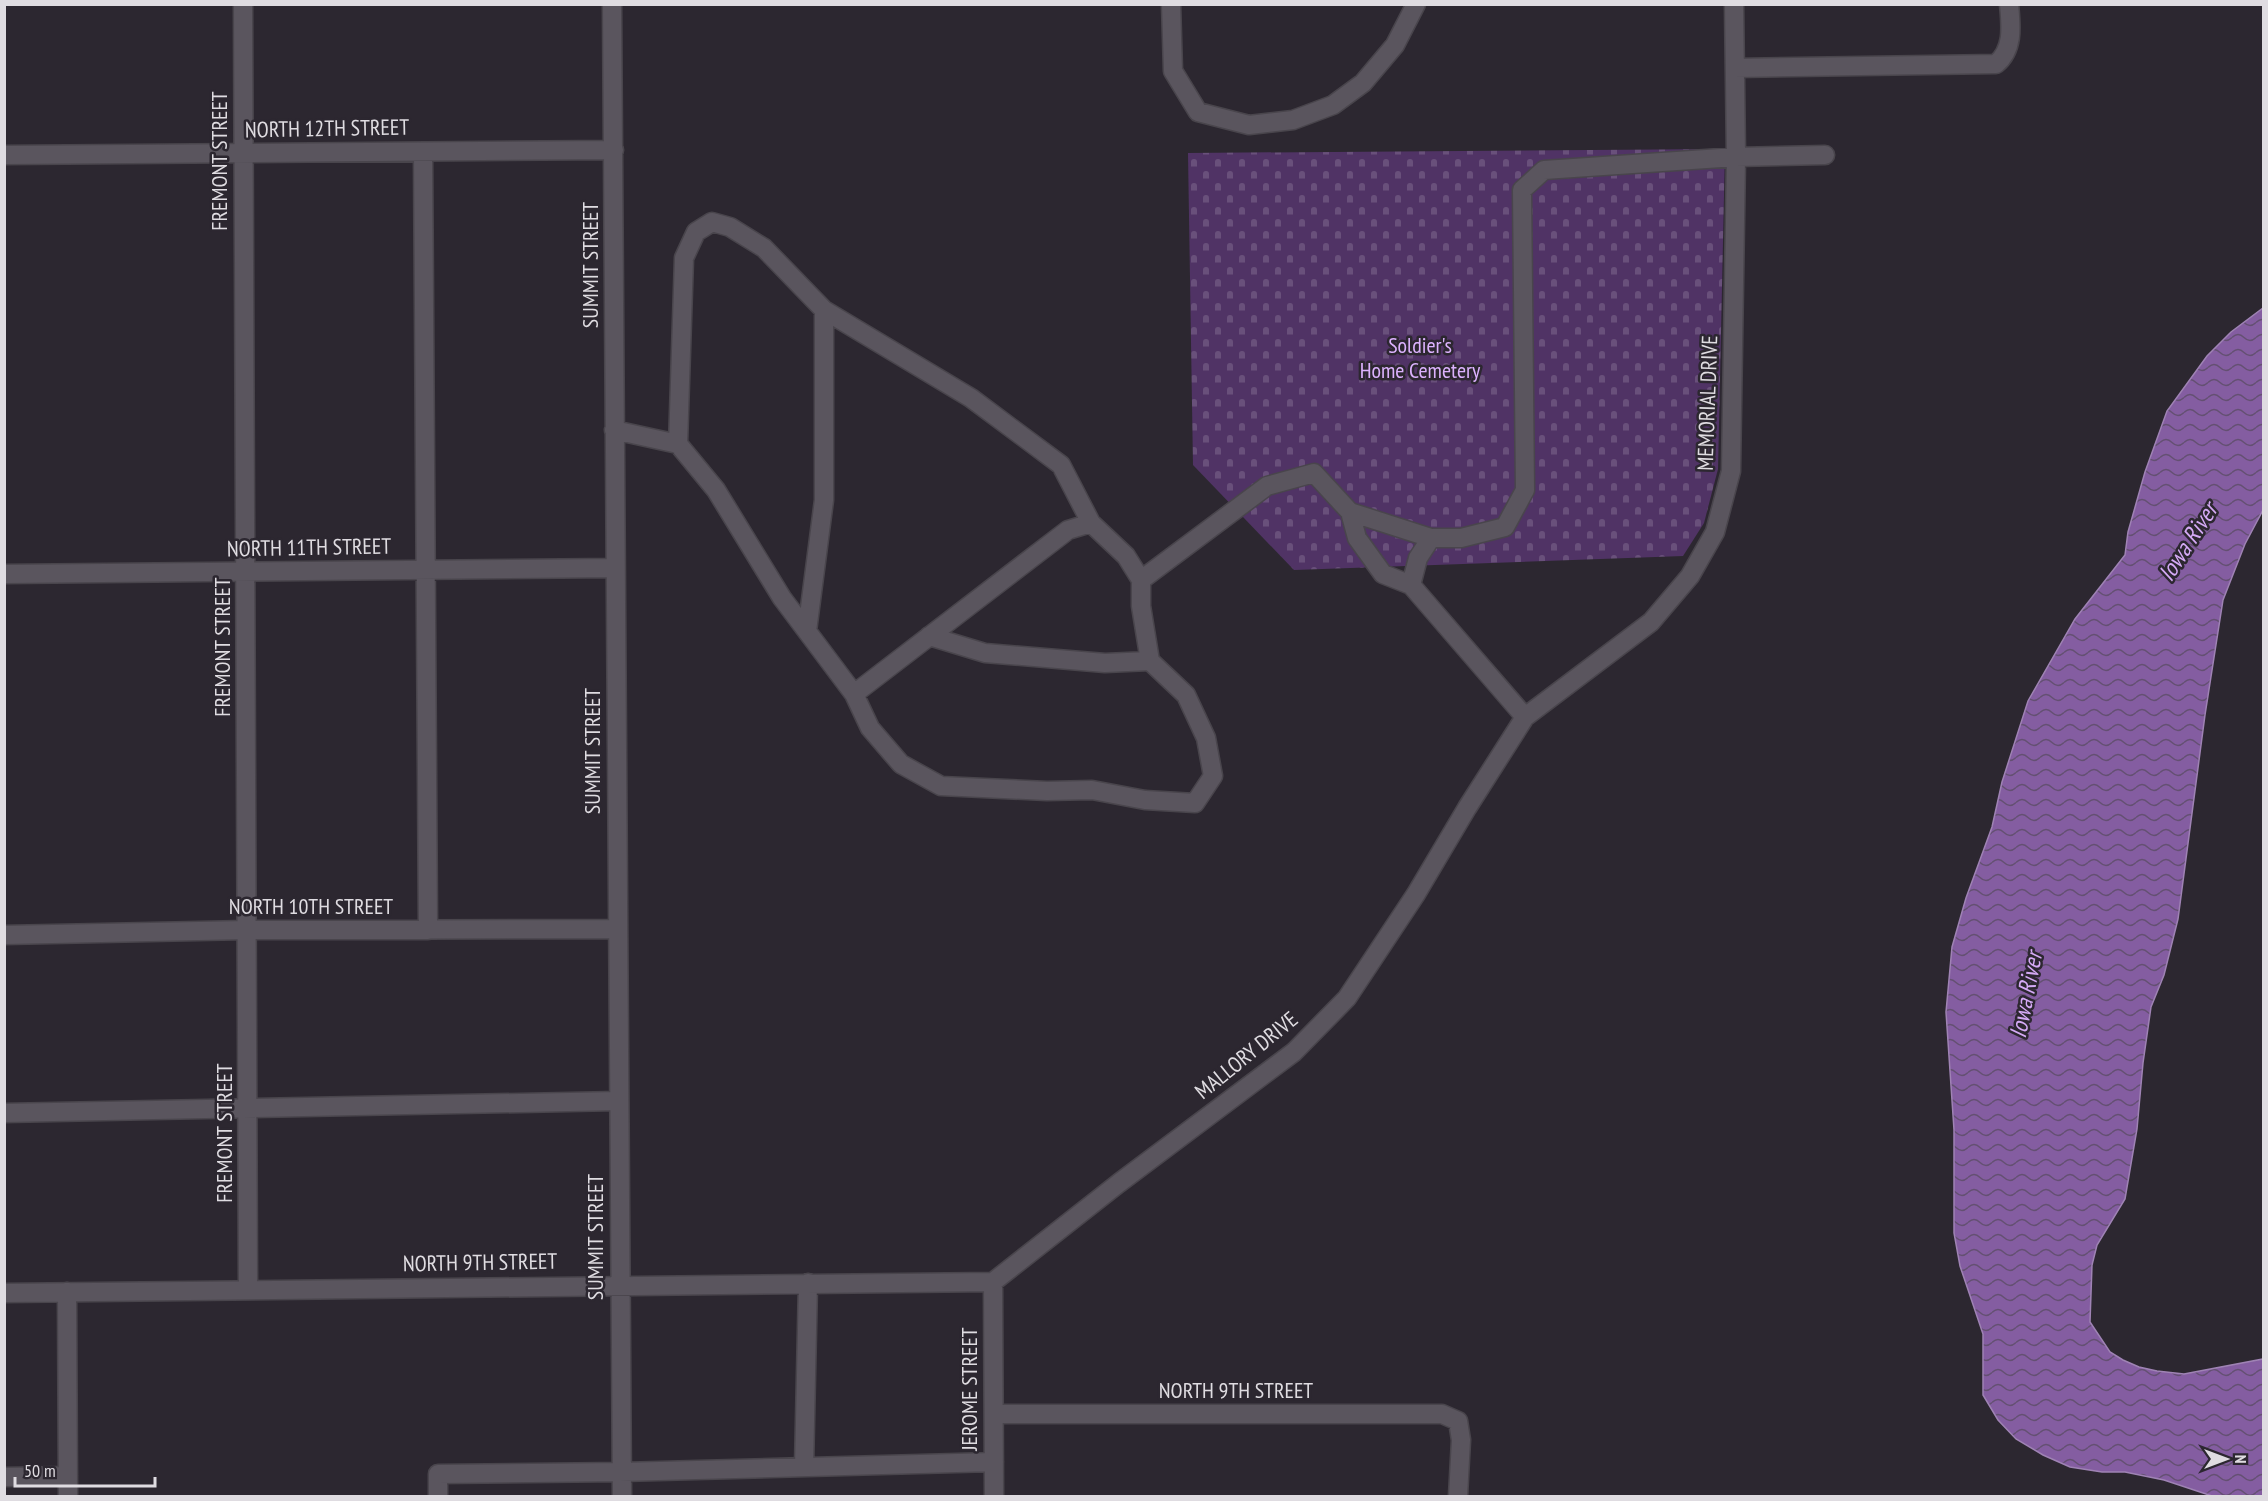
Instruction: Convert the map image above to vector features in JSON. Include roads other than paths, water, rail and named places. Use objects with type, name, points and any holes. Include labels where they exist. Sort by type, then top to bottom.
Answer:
[{"type":"street","name":"FREMONT STREET","points":[[243,4],[249,1289]]},
{"type":"street","name":"SUMMIT STREET","points":[[612,4],[622,1497]]},
{"type":"street","points":[[1171,4],[1173,71],[1198,112],[1249,125],[1293,120],[1333,105],[1363,83],[1395,45],[1416,4]]},
{"type":"street","name":"MEMORIAL DRIVE","points":[[1467,808],[1525,717],[1651,622],[1690,576],[1715,532],[1731,471],[1736,157],[1734,4]]},
{"type":"street","points":[[1735,68],[1996,64],[2005,57],[2011,33],[2009,4]]},
{"type":"street","name":"NORTH 12TH STREET","points":[[4,155],[614,150]]},
{"type":"street","points":[[423,152],[428,930]]},
{"type":"street","points":[[1350,512],[1431,538],[1461,538],[1505,527],[1525,490],[1522,190],[1544,170],[1736,157],[1825,155]]},
{"type":"street","points":[[614,430],[678,444],[716,490],[782,598],[854,694],[870,728],[901,764],[941,786],[1047,791],[1092,790],[1145,800],[1195,804],[1213,776],[1206,738],[1186,695],[1149,661],[1141,606],[1141,580],[1126,556],[1091,523],[1061,465],[971,398],[824,310],[764,248],[730,227],[712,222],[696,232],[684,258],[678,444]]},
{"type":"street","points":[[807,631],[824,500],[824,310]]},
{"type":"street","points":[[1141,580],[1267,486],[1314,473],[1350,512],[1357,538],[1383,574],[1411,585],[1525,717]]},
{"type":"street","points":[[854,694],[1068,530],[1091,523]]},
{"type":"street","points":[[1411,585],[1418,558],[1431,538]]},
{"type":"street","name":"NORTH 11TH STREET","points":[[4,574],[614,568]]},
{"type":"street","points":[[929,636],[985,653],[1105,663],[1149,661]]},
{"type":"street","name":"MALLORY DRIVE","points":[[993,1282],[1119,1183],[1294,1052],[1347,998],[1416,894],[1467,808]]},
{"type":"street","name":"NORTH 10TH STREET","points":[[4,935],[247,930],[617,929]]},
{"type":"street","points":[[4,1113],[618,1101]]},
{"type":"street","name":"NORTH 9TH STREET","points":[[4,1293],[993,1282]]},
{"type":"street","name":"JEROME STREET","points":[[993,1282],[994,1497]]},
{"type":"street","points":[[804,1467],[808,1283]]},
{"type":"street","points":[[67,1292],[68,1497]]},
{"type":"street","name":"NORTH 9TH STREET","points":[[994,1414],[1442,1414],[1458,1421],[1461,1440],[1458,1497]]},
{"type":"street","points":[[438,1497],[438,1474],[621,1472],[994,1462]]},
{"type":"street","points":[[4,1477],[68,1476]]},
{"type":"water","name":"Iowa River","points":[[2263,308],[2263,510],[2245,544],[2223,600],[2178,919],[2164,975],[2151,1007],[2137,1129],[2125,1199],[2097,1245],[2092,1265],[2090,1322],[2110,1352],[2123,1360],[2139,1367],[2184,1374],[2263,1359],[2263,1496],[2212,1496],[2164,1480],[2125,1472],[2102,1472],[2070,1467],[2016,1439],[1998,1420],[1983,1395],[1983,1334],[1960,1266],[1954,1233],[1954,1130],[1946,1012],[1952,947],[1966,898],[1992,827],[2002,782],[2028,701],[2075,619],[2125,555],[2128,532],[2145,472],[2167,411],[2207,356],[2231,332]]},
{"type":"park label","name":"Soldier's Home Cemetery","points":[[1420,358]]}]
